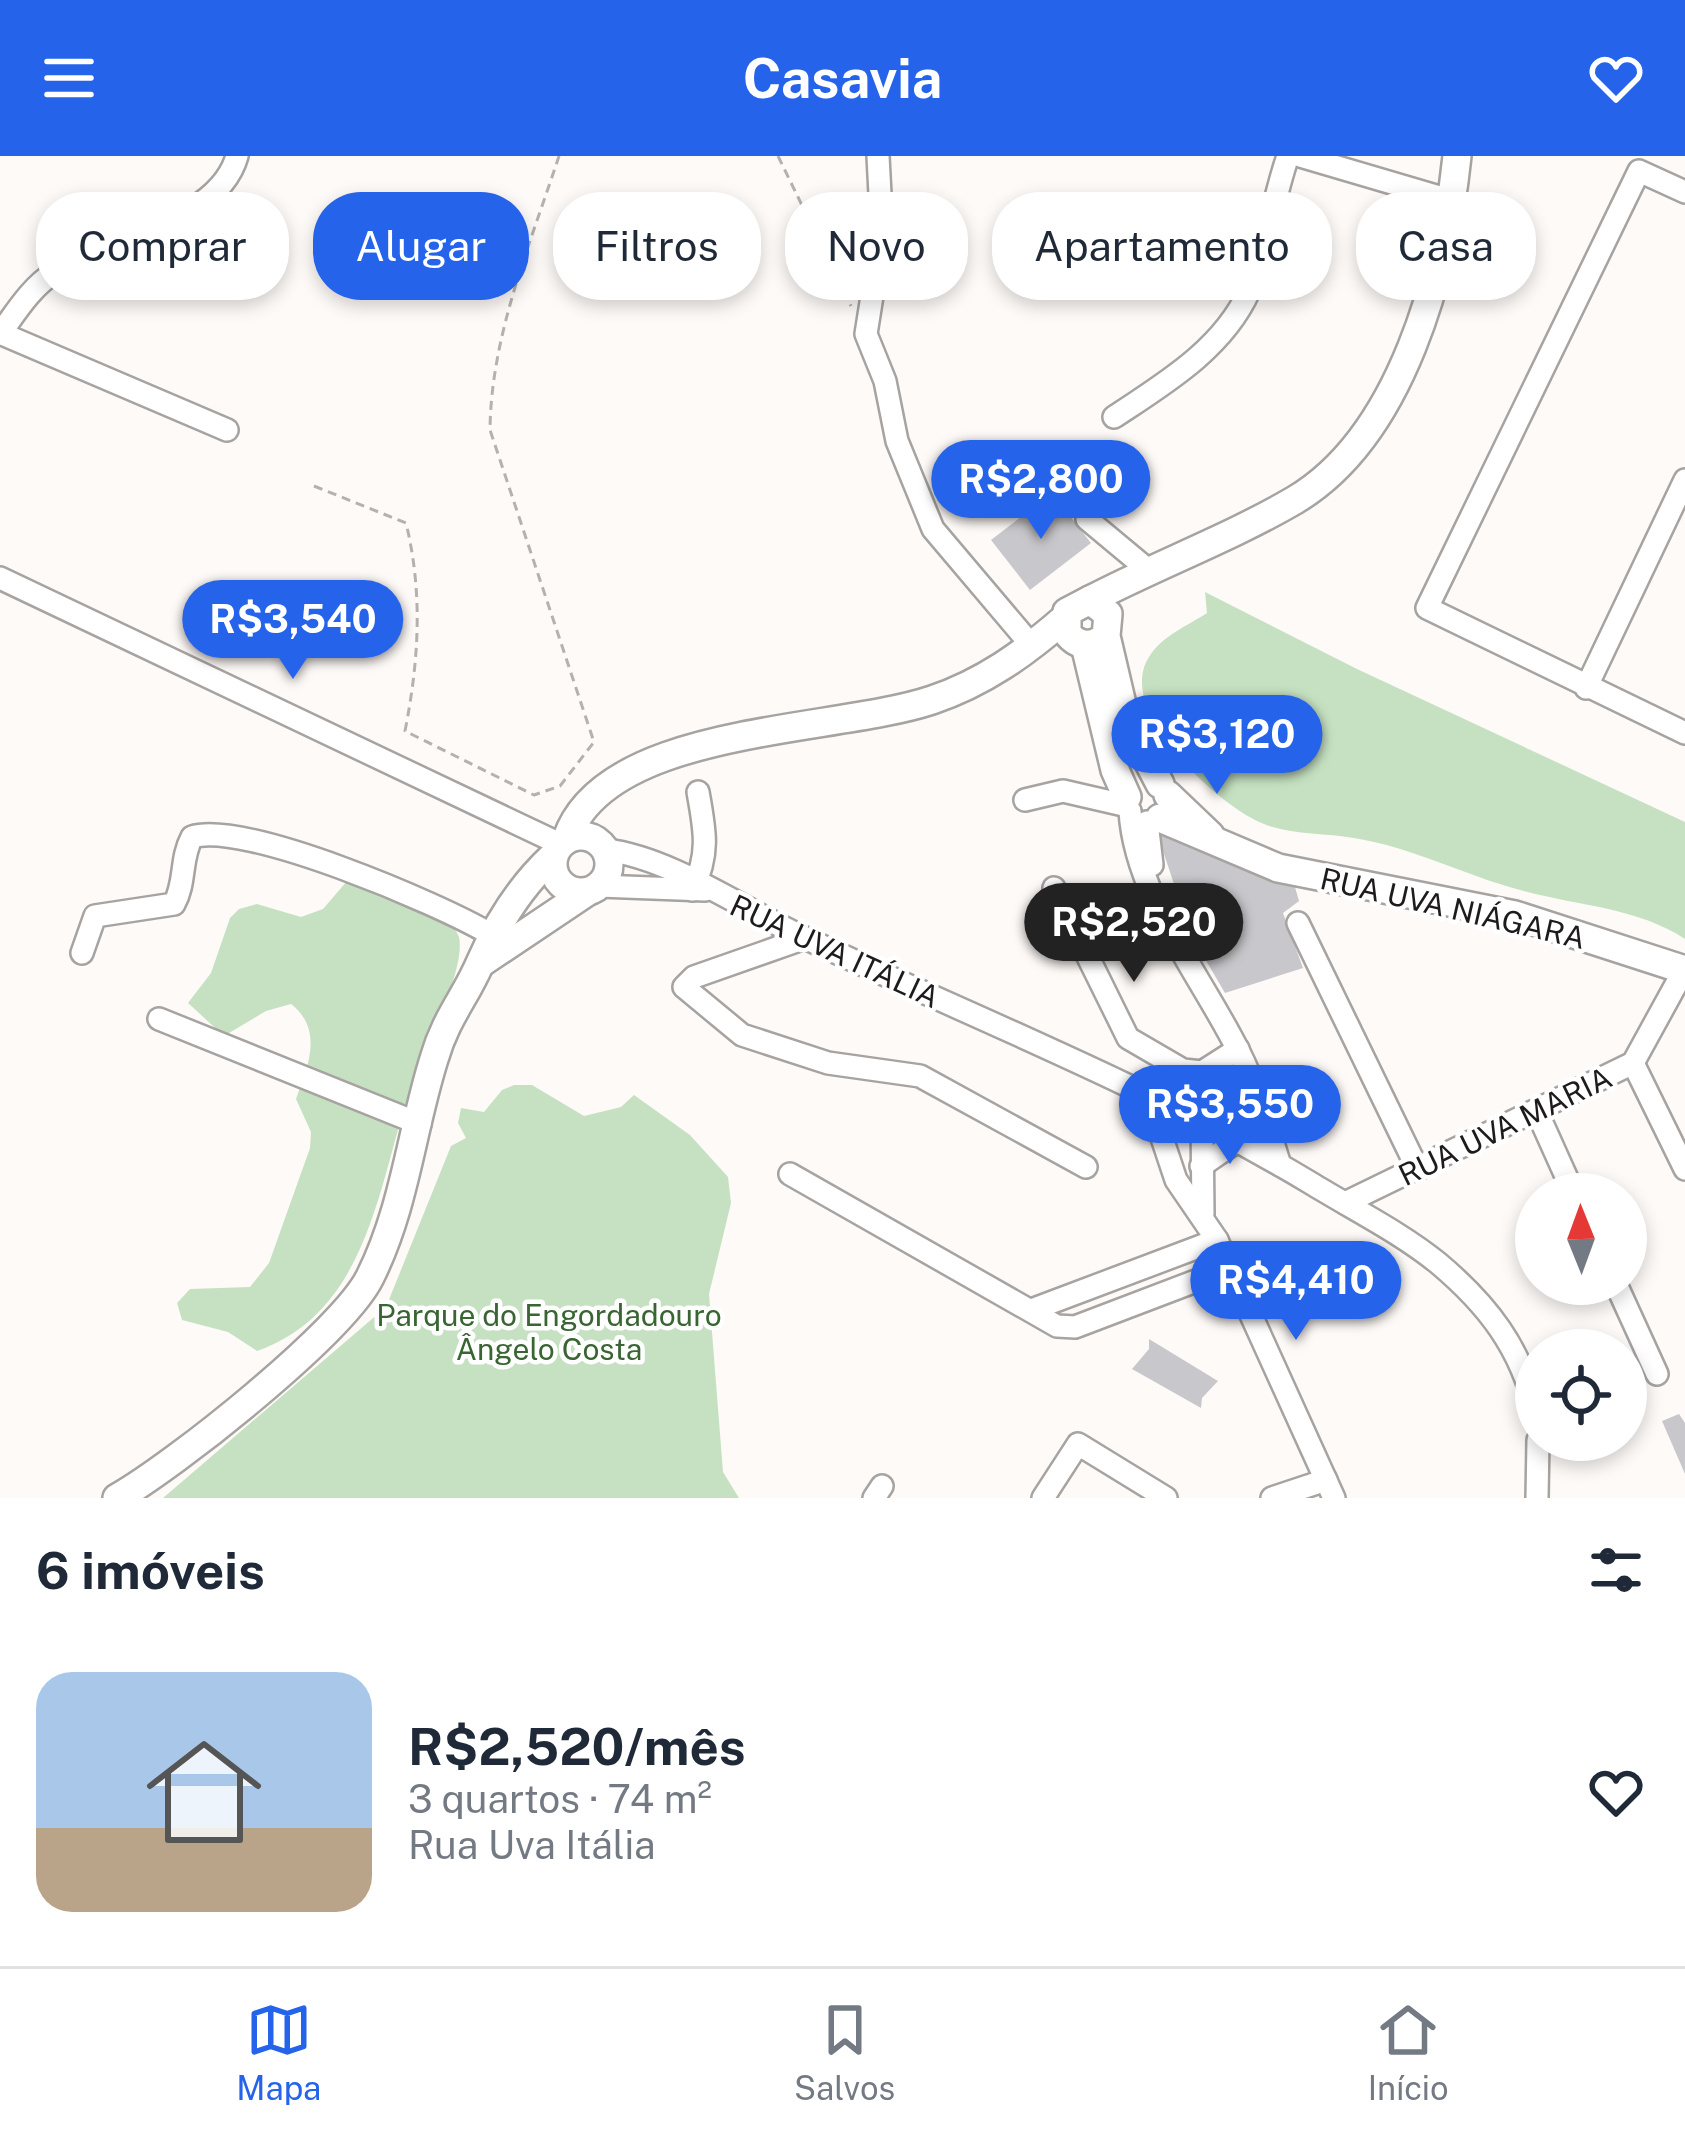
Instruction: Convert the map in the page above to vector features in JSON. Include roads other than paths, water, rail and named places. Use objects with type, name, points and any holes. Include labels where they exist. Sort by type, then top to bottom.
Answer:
[{"type":"main road","points":[[1454,192],[1457,156]]},
{"type":"main road","points":[[117,1498],[160,1474],[319,1337],[368,1282],[408,1181],[452,1007],[480,964],[490,934],[597,792],[682,751],[927,702],[974,684],[1034,644],[1087,633],[1138,574],[1295,500],[1334,472],[1364,441],[1388,402],[1423,300]]},
{"type":"main road","name":"RUA UVA NIÁGARA","points":[[1138,574],[1090,600],[1108,614],[1087,633],[1125,717],[1146,805],[1222,846],[1278,868],[1535,921],[1684,970]]},
{"type":"main road","points":[[480,964],[593,889],[609,869],[601,803],[615,781]]},
{"type":"main road","points":[[560,846],[590,837],[603,847]]},
{"type":"main road","points":[[560,846],[560,884],[593,889]]},
{"type":"street","points":[[227,430],[0,334],[25,299],[55,271],[152,231],[223,186],[237,156]]},
{"type":"street","points":[[878,156],[882,233],[866,334],[885,381],[897,441],[933,529],[1034,644]]},
{"type":"street","points":[[1114,418],[1173,378],[1226,329],[1250,289],[1288,156]]},
{"type":"street","points":[[1300,156],[1422,192]]},
{"type":"street","points":[[1685,192],[1639,171],[1427,608],[1685,733]]},
{"type":"street","points":[[1586,688],[1685,480]]},
{"type":"street","points":[[1088,519],[1138,574]]},
{"type":"street","points":[[0,578],[560,846]]},
{"type":"street","points":[[1025,800],[1064,791],[1146,805],[1131,837],[1156,896],[1249,1073],[1280,1165]]},
{"type":"street","points":[[698,792],[707,839],[698,887]]},
{"type":"street","points":[[82,953],[95,916],[174,904],[181,893],[184,853],[192,837],[209,831],[303,855],[459,915],[490,934]]},
{"type":"street","name":"RUA UVA ITÁLIA","points":[[603,847],[1234,1135],[1435,1260],[1476,1298],[1515,1349]]},
{"type":"street","name":"RUA UVA ITÁLIA","points":[[593,889],[698,887]]},
{"type":"street","points":[[1054,888],[1128,1038],[1183,1070],[1202,1072],[1238,1049]]},
{"type":"street","points":[[1298,923],[1418,1170]]},
{"type":"street","points":[[805,938],[694,977],[684,987],[742,1035],[828,1063],[920,1076],[1086,1167]]},
{"type":"street","name":"RUA UVA MARIA","points":[[1345,1203],[1538,1114],[1633,1063],[1684,970]]},
{"type":"street","points":[[159,1019],[420,1124]]},
{"type":"street","points":[[1633,1063],[1685,1169]]},
{"type":"street","points":[[1201,1166],[1234,1135],[1249,1073]]},
{"type":"street","points":[[1141,1091],[1176,1180],[1217,1240],[1330,1489],[1272,1498]]},
{"type":"street","points":[[1162,1138],[1181,1108]]},
{"type":"street","points":[[1538,1114],[1565,1173]]},
{"type":"street","points":[[1202,1119],[1203,1215]]},
{"type":"street","points":[[790,1174],[1034,1309],[1045,1321],[1075,1327],[1230,1268]]},
{"type":"street","points":[[1034,1309],[1217,1240]]},
{"type":"street","points":[[1626,1305],[1657,1374]]},
{"type":"street","points":[[1043,1498],[1078,1444],[1166,1498]]},
{"type":"street","points":[[1537,1498],[1538,1461]]},
{"type":"park label","name":"Parque do Engordadouro Ângelo Costa","points":[[549,1332]]}]
